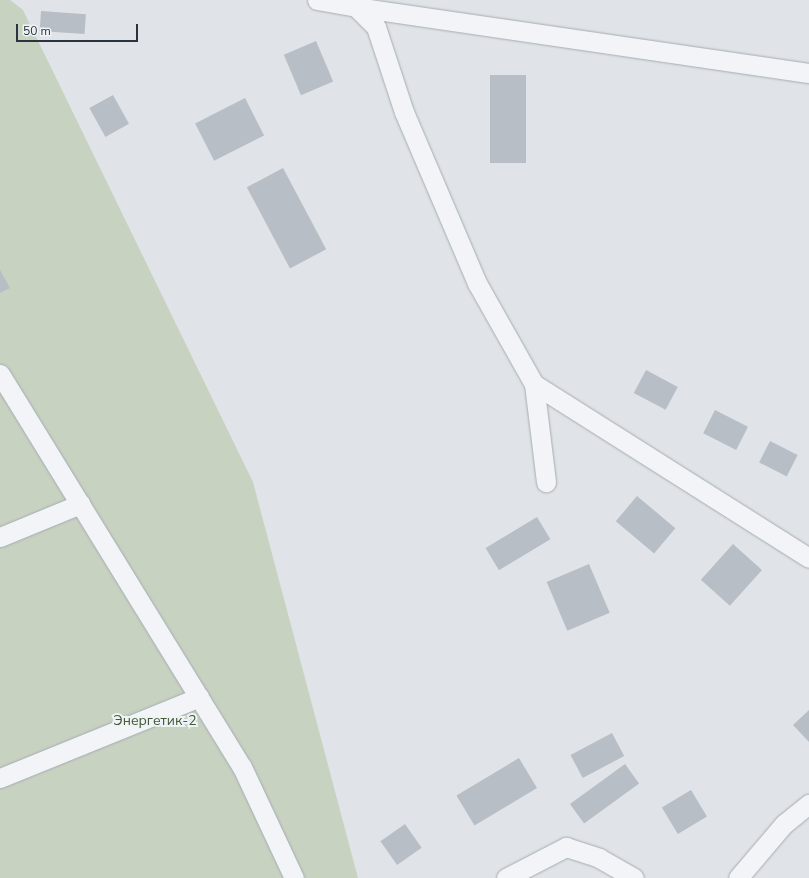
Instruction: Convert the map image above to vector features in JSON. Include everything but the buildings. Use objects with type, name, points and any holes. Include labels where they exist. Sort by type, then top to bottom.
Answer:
[{"type":"lane","points":[[317,0],[356,7],[809,73]]},
{"type":"lane","points":[[356,7],[376,27],[404,112],[477,283],[534,384],[546,482]]},
{"type":"lane","points":[[0,374],[242,767],[294,878]]},
{"type":"lane","points":[[534,384],[809,558]]},
{"type":"lane","points":[[0,537],[80,504]]},
{"type":"lane","points":[[0,778],[199,697]]},
{"type":"lane","points":[[738,878],[784,824],[809,804]]},
{"type":"lane","points":[[506,878],[566,848],[599,858],[634,878]]},
{"type":"green space","name":"Энергетик-2","points":[[0,0],[10,0],[23,10],[253,482],[358,878],[0,878]]}]
